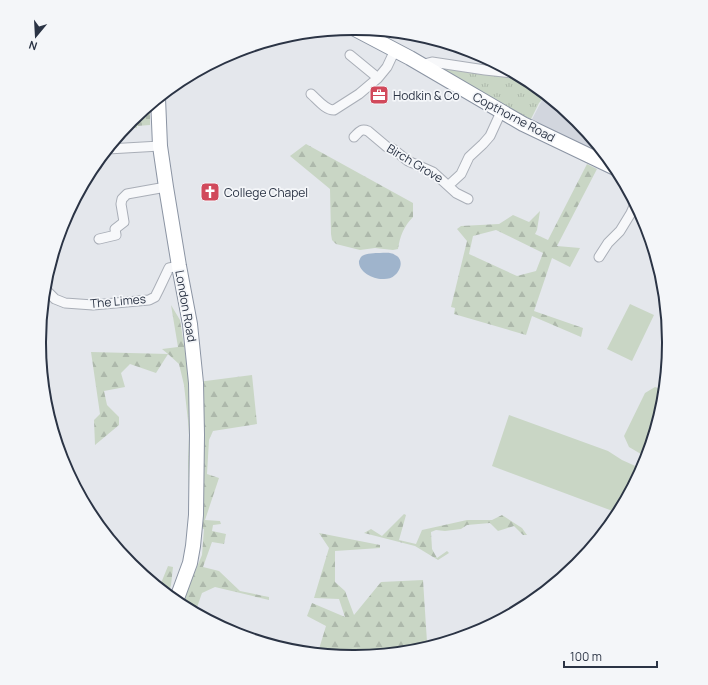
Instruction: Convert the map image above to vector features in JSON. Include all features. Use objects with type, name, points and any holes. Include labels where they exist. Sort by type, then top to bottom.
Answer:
[{"type":"highway","name":"Copthorne Road","points":[[368,36],[523,124],[603,162]]},
{"type":"highway","name":"London Road","points":[[158,106],[160,146],[179,266],[190,324],[196,383],[196,515],[191,558],[178,594]]},
{"type":"street","points":[[310,94],[330,110],[334,110],[359,94],[378,78],[387,68],[395,50]]},
{"type":"street","points":[[350,55],[378,78]]},
{"type":"street","points":[[425,67],[428,63],[432,62],[498,71]]},
{"type":"street","name":"Birch Grove","points":[[449,185],[461,174],[469,157],[490,136],[501,112]]},
{"type":"street","name":"Birch Grove","points":[[354,136],[360,130],[368,131],[377,145],[393,149],[408,162],[433,172],[456,193],[468,199]]},
{"type":"street","points":[[116,149],[160,146]]},
{"type":"street","points":[[99,239],[116,235],[115,229],[124,222],[121,204],[122,199],[127,194],[166,187]]},
{"type":"street","points":[[599,258],[608,243],[620,231],[632,211]]},
{"type":"street","name":"The Limes","points":[[50,294],[55,299],[65,303],[93,305],[149,300],[155,297],[169,268],[179,266]]},
{"type":"shaded area","points":[[543,100],[557,111],[585,140],[603,162],[528,127]]},
{"type":"green space","points":[[437,66],[508,76],[542,100],[530,121]]},
{"type":"green space","points":[[150,112],[150,125],[137,126],[137,128],[134,128]]},
{"type":"green space","points":[[306,144],[413,203],[413,217],[403,232],[398,249],[393,250],[375,248],[360,250],[336,244],[332,240],[330,189],[290,156]]},
{"type":"green space","points":[[587,164],[597,169],[557,246],[580,248],[570,267],[552,258],[534,311],[583,328],[581,337],[532,316],[526,335],[454,314],[455,308],[451,307],[467,241],[457,229],[461,226],[499,224],[513,215],[529,222],[540,211],[535,234],[548,240]],"holes":[[[496,230],[543,253],[536,271],[517,276],[469,254],[473,236]]]},
{"type":"green space","points":[[630,304],[654,315],[632,361],[607,349]]},
{"type":"green space","points":[[171,305],[180,320],[190,383],[252,375],[257,424],[213,431],[209,440],[207,474],[219,478],[205,520],[220,521],[221,524],[213,525],[212,531],[226,534],[224,544],[212,542],[203,567],[219,571],[240,591],[269,597],[269,600],[215,587],[202,593],[197,607],[184,598],[202,555],[204,529],[201,528],[200,497],[189,493],[188,421],[184,385],[179,364],[162,349],[178,347]]},
{"type":"green space","points":[[91,352],[168,354],[156,373],[130,364],[121,373],[125,387],[104,391],[107,405],[119,417],[119,425],[95,445],[94,420],[100,414]]},
{"type":"green space","points":[[655,387],[658,388],[651,422],[640,454],[629,447],[624,436],[645,393]]},
{"type":"green space","points":[[509,415],[608,451],[635,466],[630,479],[611,511],[492,466]]},
{"type":"green space","points":[[404,514],[406,515],[399,540],[416,544],[422,530],[467,520],[492,520],[502,515],[522,528],[527,535],[523,535],[514,526],[498,531],[490,523],[467,525],[461,529],[445,531],[436,530],[431,532],[432,549],[437,558],[447,551],[449,553],[438,560],[415,546],[364,533],[371,529],[382,536]]},
{"type":"green space","points":[[319,533],[380,545],[380,548],[335,551],[335,582],[345,591],[354,615],[381,582],[423,580],[427,641],[374,649],[354,650],[319,648],[326,626],[307,616],[312,603],[345,617],[339,599],[314,598],[329,548]]},
{"type":"green space","points":[[168,566],[173,567],[170,588],[162,582]]},
{"type":"water","points":[[392,253],[398,257],[401,262],[399,270],[391,278],[380,279],[371,277],[361,269],[359,265],[360,258],[362,256]]},
{"type":"place","name":"Hodkin & Co","points":[[379,95]]},
{"type":"place","name":"College Chapel","points":[[210,192]]}]
